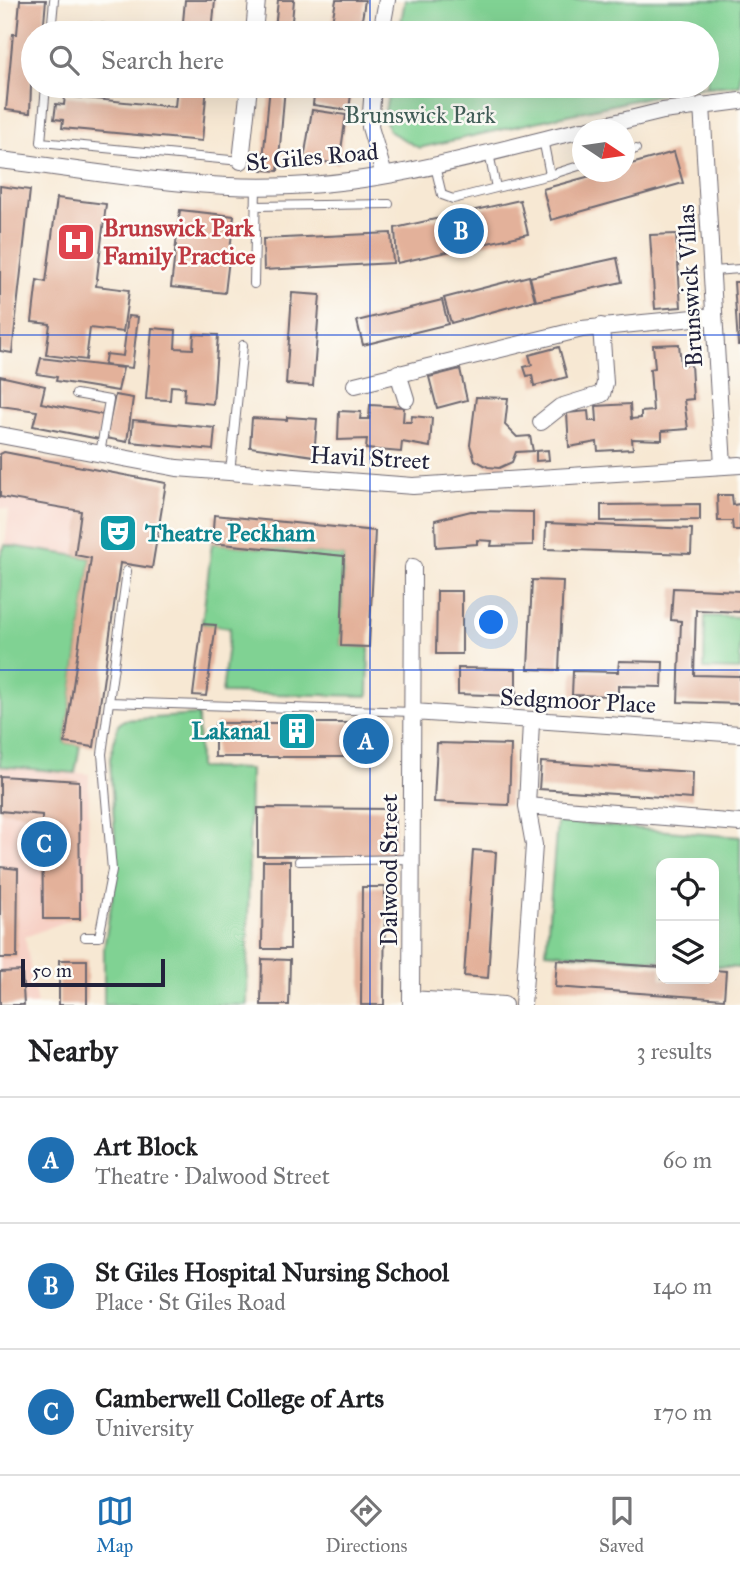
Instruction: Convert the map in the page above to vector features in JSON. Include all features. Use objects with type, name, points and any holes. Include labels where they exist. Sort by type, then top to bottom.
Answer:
[{"type":"street","points":[[255,21],[257,0]]},
{"type":"street","points":[[384,21],[387,0]]},
{"type":"street","points":[[241,161],[247,98]]},
{"type":"street","points":[[372,98],[370,127],[384,175]]},
{"type":"street","name":"St Giles Road","points":[[635,119],[702,105],[740,101]]},
{"type":"street","name":"Brunswick Villas","points":[[702,105],[714,316],[732,465]]},
{"type":"street","name":"St Giles Road","points":[[0,160],[256,187],[340,182],[384,175],[435,166],[572,133]]},
{"type":"street","points":[[355,385],[601,326],[714,316]]},
{"type":"street","points":[[541,422],[560,407],[602,394],[605,383],[601,326]]},
{"type":"street","points":[[398,373],[406,399]]},
{"type":"street","name":"Havil Street","points":[[0,435],[177,468],[433,486],[732,465]]},
{"type":"street","name":"Dalwood Street","points":[[411,1002],[413,567]]},
{"type":"street","name":"Sedgmoor Place","points":[[413,712],[740,734]]},
{"type":"street","points":[[523,1005],[534,845],[527,806],[531,722]]},
{"type":"street","points":[[527,806],[740,823]]},
{"type":"street","points":[[411,1002],[504,1005]]},
{"type":"lane","points":[[52,21],[54,0]]},
{"type":"lane","points":[[45,98],[41,142],[241,161]]},
{"type":"lane","points":[[543,139],[550,175]]},
{"type":"lane","points":[[489,153],[496,188]]},
{"type":"lane","points":[[435,166],[442,195],[448,199],[572,168]]},
{"type":"lane","points":[[254,284],[256,187]]},
{"type":"lane","points":[[256,206],[389,205]]},
{"type":"lane","points":[[713,271],[740,269]]},
{"type":"lane","points":[[230,473],[243,345]]},
{"type":"lane","points":[[76,394],[109,400],[100,454]]},
{"type":"lane","points":[[85,937],[99,937],[112,870],[102,754],[127,571]]},
{"type":"lane","points":[[109,702],[413,712]]},
{"type":"lane","points":[[299,861],[412,859]]},
{"type":"shaded area","points":[[0,451],[166,483],[152,568],[5,545],[9,510],[0,508]]},
{"type":"shaded area","points":[[0,766],[89,774],[87,913],[25,937],[37,1005],[0,1005]]},
{"type":"green space","name":"Brunswick Park","points":[[405,0],[740,0],[740,85],[719,86],[719,21],[401,21]]},
{"type":"green space","name":"Brunswick Park","points":[[388,98],[643,98],[419,148],[389,131],[384,116]]},
{"type":"green space","points":[[212,543],[344,556],[341,645],[369,647],[368,696],[222,693],[230,628],[202,624]]},
{"type":"green space","points":[[5,545],[91,558],[65,743],[80,745],[75,773],[0,766],[0,556]]},
{"type":"green space","points":[[705,616],[740,617],[740,670],[704,669]]},
{"type":"green space","points":[[198,715],[199,768],[250,769],[247,1005],[104,1005],[104,948],[117,869],[110,759],[118,725],[124,720]]},
{"type":"green space","points":[[557,822],[740,837],[740,968],[719,966],[719,858],[656,858],[656,961],[546,952]]},
{"type":"building","points":[[20,0],[46,0],[44,21],[21,21],[21,98],[31,98],[30,113],[6,110],[13,34],[17,34]]},
{"type":"building","points":[[185,0],[215,0],[213,21],[183,21]]},
{"type":"building","points":[[278,0],[294,0],[292,21],[276,21]]},
{"type":"building","points":[[336,0],[365,0],[362,21],[332,21]]},
{"type":"building","points":[[65,98],[175,107],[176,98],[206,98],[202,141],[62,128],[63,120],[54,119],[56,104],[64,105]]},
{"type":"building","points":[[269,98],[284,98],[278,171],[262,170]]},
{"type":"building","points":[[314,98],[350,98],[349,110],[313,105]]},
{"type":"building","points":[[312,110],[346,115],[339,164],[304,159]]},
{"type":"building","points":[[674,152],[683,183],[551,220],[543,189],[572,181],[635,182],[635,163]]},
{"type":"building","points":[[0,186],[30,190],[12,353],[0,351]]},
{"type":"building","name":"Brunswick Park Family Practice","points":[[57,198],[106,204],[96,286],[129,290],[123,332],[90,328],[86,360],[46,355],[50,324],[32,322],[37,280],[46,282]]},
{"type":"building","points":[[520,200],[528,234],[397,263],[395,228]]},
{"type":"building","points":[[180,210],[234,216],[225,293],[171,287]]},
{"type":"building","points":[[391,233],[393,263],[264,270],[263,239]]},
{"type":"building","points":[[676,234],[681,307],[655,309],[650,235]]},
{"type":"building","points":[[617,258],[622,282],[536,301],[530,277]]},
{"type":"building","points":[[529,276],[535,300],[451,323],[444,298]]},
{"type":"building","points":[[734,282],[740,282],[740,345],[738,345]]},
{"type":"building","points":[[292,293],[320,295],[313,386],[286,384]]},
{"type":"building","points":[[442,300],[448,324],[363,345],[357,321]]},
{"type":"building","points":[[128,316],[138,317],[132,368],[104,365],[106,354],[123,356]]},
{"type":"building","points":[[152,328],[176,330],[175,348],[193,349],[194,334],[218,335],[213,404],[184,401],[185,387],[171,386],[170,400],[146,399]]},
{"type":"building","points":[[679,344],[681,365],[691,364],[693,399],[684,400],[688,429],[662,431],[662,440],[632,439],[633,449],[598,451],[597,442],[569,447],[567,413],[588,411],[589,421],[597,421],[596,406],[630,404],[631,419],[641,418],[641,412],[653,411],[650,369],[655,368],[653,345]]},
{"type":"building","points":[[559,347],[567,377],[534,386],[532,375],[527,376],[524,367],[532,365],[529,355]]},
{"type":"building","points":[[41,358],[123,368],[118,391],[56,381],[57,377],[37,374]]},
{"type":"building","points":[[460,369],[467,400],[437,408],[429,377]]},
{"type":"building","points":[[0,376],[45,386],[41,403],[104,415],[99,439],[33,426],[37,411],[0,406]]},
{"type":"building","points":[[115,395],[133,398],[127,442],[106,438]]},
{"type":"building","points":[[476,397],[508,398],[505,425],[517,437],[530,436],[533,451],[516,452],[512,462],[499,468],[488,467],[475,460],[470,445]]},
{"type":"building","points":[[370,405],[404,407],[403,422],[411,422],[412,416],[432,418],[430,447],[402,442],[401,452],[366,449],[367,439],[338,440],[339,411],[361,412],[360,419],[369,419]]},
{"type":"building","points":[[287,417],[317,419],[314,456],[250,447],[252,418],[287,420]]},
{"type":"building","points":[[133,420],[215,428],[213,450],[131,442]]},
{"type":"building","points":[[548,450],[549,460],[536,461],[536,451]]},
{"type":"building","points":[[4,452],[166,483],[152,568],[120,563],[94,747],[65,743],[91,558],[75,555],[81,511],[0,497],[0,454]]},
{"type":"building","points":[[717,495],[732,495],[733,505],[740,504],[740,530],[733,530],[732,521],[718,521]]},
{"type":"building","points":[[700,504],[700,520],[601,521],[601,505]]},
{"type":"building","points":[[471,511],[533,512],[533,545],[491,546],[492,541],[477,540],[477,544],[436,547],[435,520]]},
{"type":"building","points":[[214,515],[375,531],[369,647],[341,646],[344,556],[212,543]]},
{"type":"building","points":[[546,523],[692,529],[691,554],[545,549]]},
{"type":"building","points":[[532,580],[563,581],[559,670],[528,669]]},
{"type":"building","points":[[673,588],[740,591],[740,612],[696,610],[694,675],[740,676],[740,704],[678,702],[681,621],[671,620]]},
{"type":"building","points":[[437,591],[462,591],[462,654],[436,654]]},
{"type":"building","points":[[202,624],[216,625],[206,696],[193,695]]},
{"type":"building","points":[[619,661],[663,662],[662,687],[618,686],[618,696],[572,695],[573,671],[618,672]]},
{"type":"building","points":[[458,668],[516,669],[516,696],[458,694]]},
{"type":"building","name":"Lakanal","points":[[215,723],[379,723],[378,757],[215,757]]},
{"type":"building","points":[[437,743],[511,745],[509,805],[434,802]]},
{"type":"building","points":[[541,762],[693,772],[692,799],[539,789]]},
{"type":"building","points":[[0,776],[79,781],[80,919],[43,919],[42,815],[0,811]]},
{"type":"building","points":[[258,808],[395,809],[395,856],[258,856]]},
{"type":"building","points":[[473,850],[496,852],[488,978],[464,976]]},
{"type":"building","points":[[263,861],[290,861],[290,949],[262,949]]},
{"type":"building","points":[[0,867],[18,869],[17,958],[0,958]]},
{"type":"building","points":[[362,887],[385,887],[384,1005],[361,1005]]},
{"type":"building","points":[[262,959],[290,960],[289,1005],[261,1005]]},
{"type":"building","points":[[59,960],[87,960],[87,1005],[59,1005]]},
{"type":"building","points":[[557,960],[656,967],[656,984],[719,984],[719,970],[726,971],[724,999],[555,987]]},
{"type":"building","points":[[22,971],[24,1005],[0,1005],[0,972]]},
{"type":"place","name":"St Giles Hospital Nursing School","points":[[461,231]]},
{"type":"place","name":"Brunswick Park Family Practice","points":[[76,242]]},
{"type":"place","name":"Theatre Peckham","points":[[118,533]]},
{"type":"place","name":"Lakanal","points":[[297,731]]},
{"type":"place","name":"Art Block","points":[[366,741]]},
{"type":"place","name":"Camberwell College of Arts","points":[[44,844]]}]
